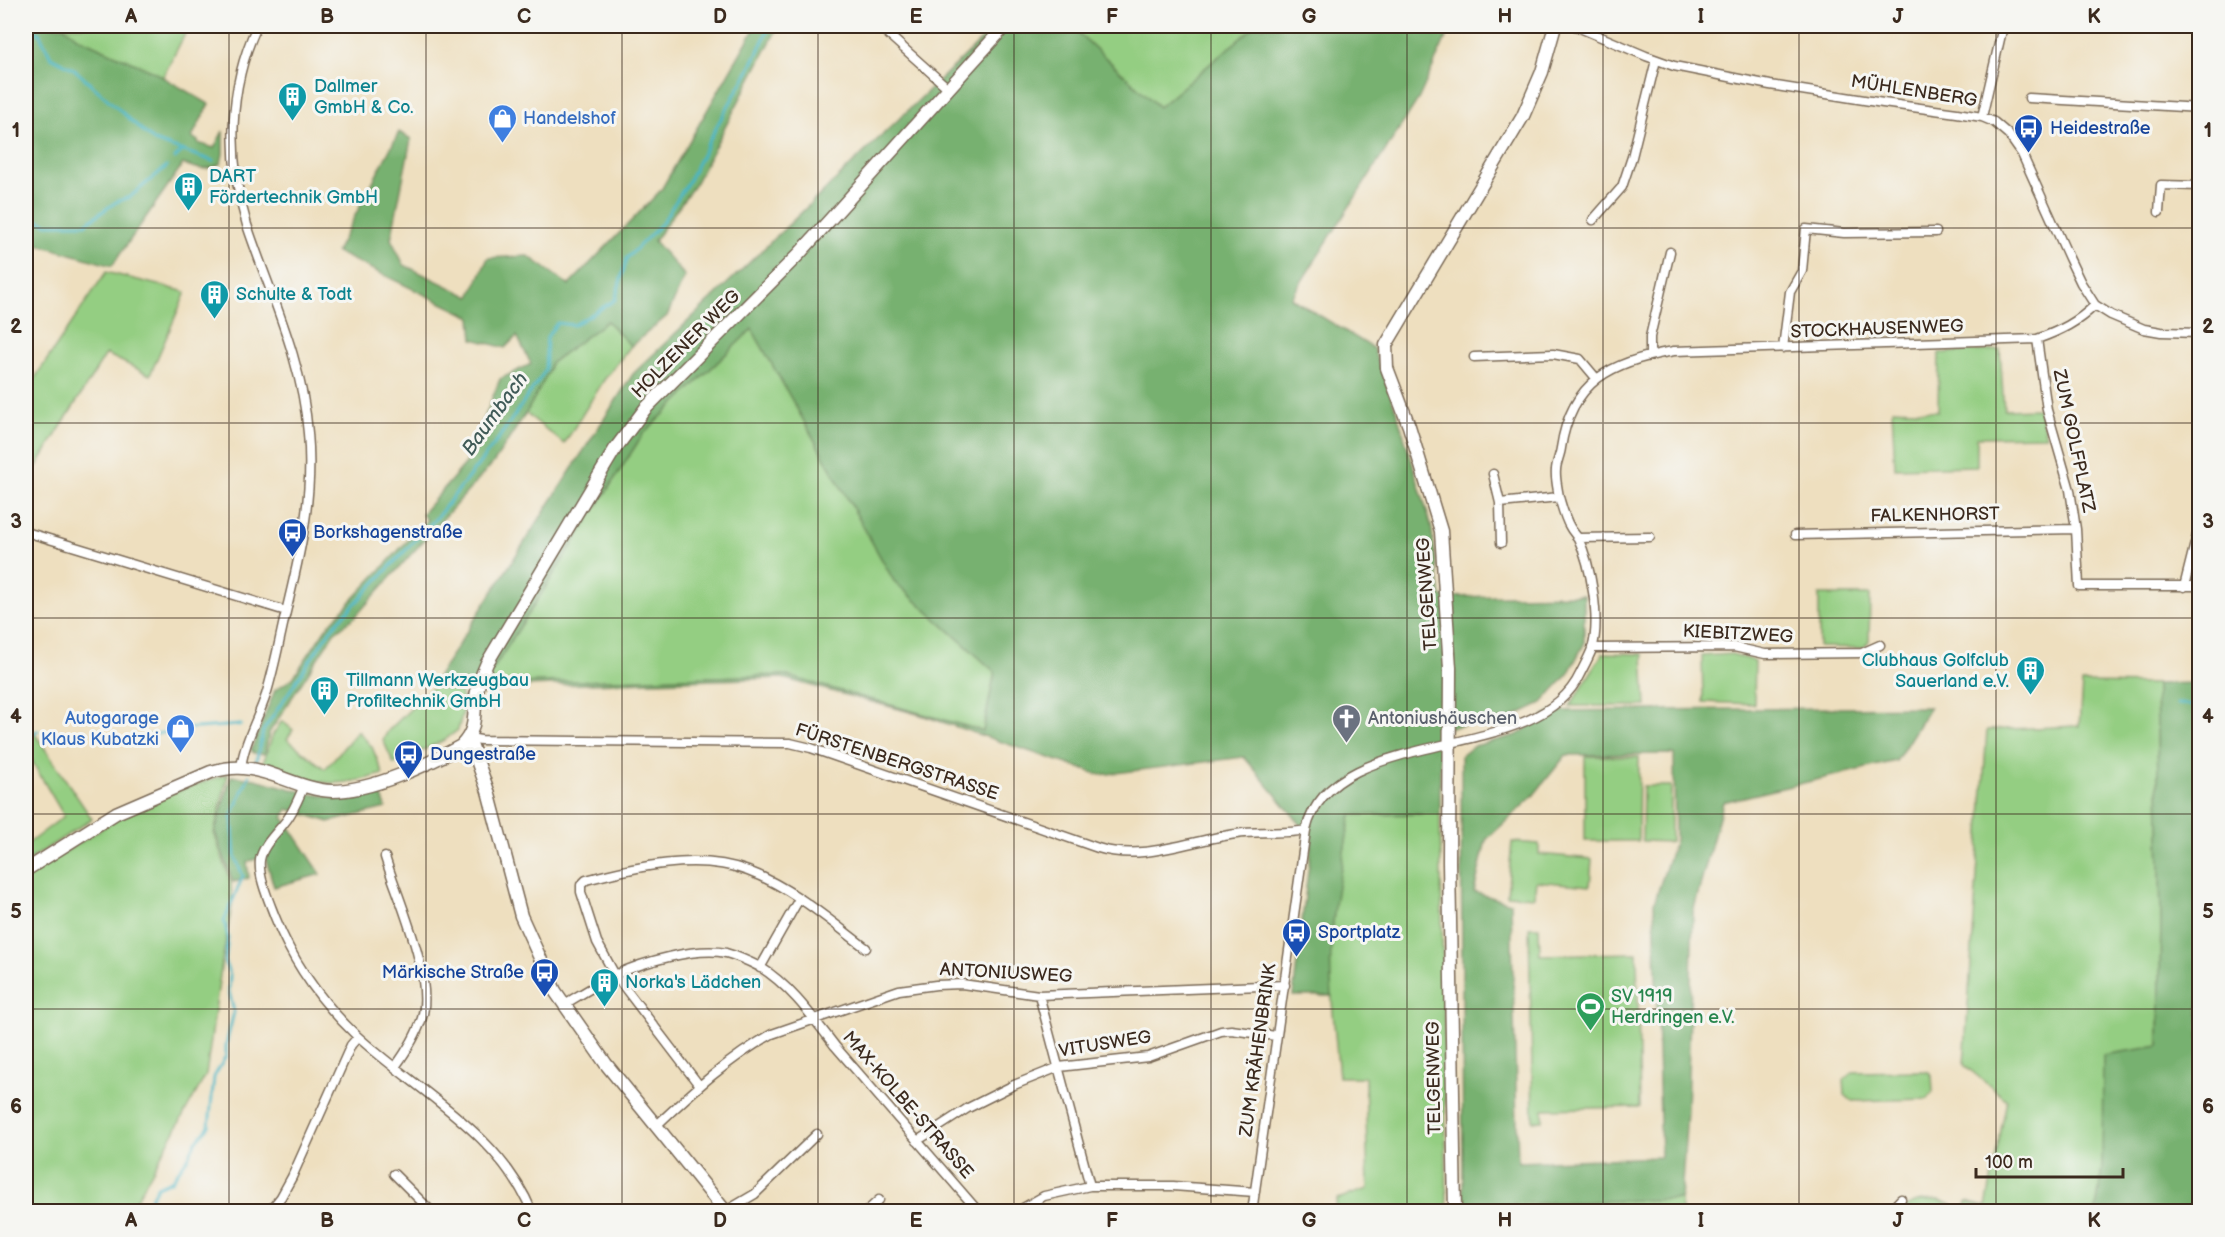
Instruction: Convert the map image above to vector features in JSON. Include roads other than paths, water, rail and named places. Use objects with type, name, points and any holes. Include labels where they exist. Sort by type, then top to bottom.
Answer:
[{"type":"main road","name":"HOLZENER WEG","points":[[469,738],[473,728],[476,693],[487,663],[628,431],[662,391],[734,322],[799,254],[1005,26]]},
{"type":"main road","name":"TELGENWEG","points":[[1455,1212],[1450,973],[1450,668],[1441,531],[1409,426],[1387,368],[1386,345],[1523,116],[1542,72],[1555,26]]},
{"type":"main road","points":[[26,870],[116,813],[211,772],[241,768],[304,786],[332,791],[366,786],[399,775],[447,754],[469,738],[488,791],[521,916],[540,961],[563,1005],[606,1064],[726,1211]]},
{"type":"street","points":[[241,768],[245,748],[266,696],[306,522],[309,480],[306,414],[290,340],[248,225],[234,160],[234,102],[244,58],[257,26]]},
{"type":"street","points":[[879,26],[948,88]]},
{"type":"street","name":"MÜHLENBERG","points":[[1575,26],[1674,66],[1770,85],[1982,117],[1994,122],[2016,144],[2081,283],[2096,305],[2111,315],[2144,329],[2199,333]]},
{"type":"street","points":[[1982,117],[2003,26]]},
{"type":"street","points":[[1593,220],[1622,187],[1632,157],[1656,60]]},
{"type":"street","points":[[2030,98],[2199,108]]},
{"type":"street","points":[[2159,212],[2161,185],[2199,186]]},
{"type":"street","points":[[1783,348],[1790,292],[1802,271],[1806,229],[1844,232],[1936,232]]},
{"type":"street","points":[[1650,355],[1650,337],[1671,252]]},
{"type":"street","name":"STOCKHAUSENWEG","points":[[1391,759],[1509,726],[1554,707],[1576,683],[1592,648],[1595,605],[1578,538],[1570,528],[1559,497],[1556,471],[1564,431],[1582,395],[1596,378],[1614,366],[1650,355],[1698,350],[2037,339],[2057,332],[2082,318],[2096,305]]},
{"type":"street","name":"ZUM GOLFPLATZ","points":[[2037,339],[2047,410],[2070,490],[2076,529],[2079,586],[2184,587]]},
{"type":"street","points":[[1474,357],[1553,354],[1580,359],[1596,378]]},
{"type":"street","points":[[1492,474],[1500,502],[1501,543]]},
{"type":"street","points":[[1500,502],[1559,497]]},
{"type":"street","points":[[2199,523],[2184,587],[2199,586]]},
{"type":"street","name":"FALKENHORST","points":[[1795,535],[2076,529]]},
{"type":"street","points":[[26,532],[286,611]]},
{"type":"street","points":[[1578,538],[1650,537]]},
{"type":"street","name":"KIEBITZWEG","points":[[1592,648],[1734,647],[1765,654],[1862,652],[1881,645]]},
{"type":"street","name":"FÜRSTENBERGSTRASSE","points":[[469,738],[481,740],[790,743],[811,748],[1098,848],[1121,852],[1145,851],[1261,831],[1294,833],[1306,830]]},
{"type":"street","name":"ZUM KRÄHENBRINK","points":[[1252,1212],[1308,820],[1332,788],[1343,779],[1371,765],[1391,759]]},
{"type":"street","points":[[304,786],[292,812],[265,848],[260,859],[262,875],[284,938],[320,996],[358,1037],[458,1118],[480,1139],[519,1186],[532,1212]]},
{"type":"street","points":[[385,857],[415,946],[424,991],[423,1016],[409,1047],[395,1068]]},
{"type":"street","points":[[699,1085],[615,975],[597,942],[581,892],[581,885],[586,880],[658,864],[689,862],[746,870],[769,880],[799,898],[866,948]]},
{"type":"street","points":[[760,968],[799,898]]},
{"type":"street","name":"MAX-KOLBE-STRASSE","points":[[563,1005],[615,975],[669,958],[725,953],[760,968],[793,996],[814,1018],[979,1212]]},
{"type":"street","name":"ANTONIUSWEG","points":[[657,1125],[699,1085],[757,1042],[814,1018],[899,990],[962,984],[1039,995],[1285,985]]},
{"type":"street","points":[[1039,995],[1090,1186]]},
{"type":"street","name":"VITUSWEG","points":[[917,1141],[968,1108],[1014,1085],[1059,1067],[1148,1057],[1221,1031],[1231,1030],[1276,1036]]},
{"type":"street","points":[[269,1212],[292,1177],[351,1045],[358,1037]]},
{"type":"street","points":[[726,1211],[763,1186],[817,1134]]},
{"type":"street","points":[[394,1174],[432,1212]]},
{"type":"street","points":[[1016,1212],[1044,1196],[1090,1186],[1173,1186],[1255,1192]]},
{"type":"street","points":[[1889,1212],[1901,1199]]},
{"type":"street","points":[[866,1212],[879,1200]]},
{"type":"waterway","name":"Baumbach","points":[[256,762],[263,731],[331,629],[438,516],[496,442],[545,371],[547,337],[557,323],[574,325],[615,300],[627,258],[662,223],[688,182],[748,72],[770,26]]},
{"type":"waterway","points":[[26,29],[39,33],[51,57],[74,69],[154,141],[213,161]]},
{"type":"waterway","points":[[175,158],[181,152]]},
{"type":"waterway","points":[[26,215],[47,224],[85,224],[116,202],[130,197],[167,166]]},
{"type":"waterway","points":[[2177,704],[2200,705]]},
{"type":"waterway","points":[[133,739],[181,729],[241,725]]},
{"type":"waterway","points":[[26,736],[38,731]]},
{"type":"waterway","name":"Baumbach","points":[[143,1212],[157,1187],[171,1181],[188,1158],[195,1143],[209,1126],[214,1077],[226,1056],[226,1045],[234,1012],[229,991],[230,975],[225,963],[228,937],[224,921],[243,876],[235,857],[232,815],[249,776]]},
{"type":"place","name":"Dallmer GmbH & Co.","points":[[293,122]]},
{"type":"place","name":"Handelshof","points":[[502,144]]},
{"type":"place","name":"Heidestraße","points":[[2029,154]]},
{"type":"place","name":"DART Fördertechnik GmbH","points":[[188,212]]},
{"type":"place","name":"Schulte & Todt","points":[[215,320]]},
{"type":"place","name":"Borkshagenstraße","points":[[292,558]]},
{"type":"place","name":"Clubhaus Golfclub Sauerland e.V.","points":[[2030,696]]},
{"type":"place","name":"Tillmann Werkzeugbau Profiltechnik GmbH","points":[[325,716]]},
{"type":"place","name":"Antoniushäuschen","points":[[1347,744]]},
{"type":"place","name":"Autogarage Klaus Kubatzki","points":[[180,754]]},
{"type":"place","name":"Dungestraße","points":[[409,780]]},
{"type":"place","name":"Sportplatz","points":[[1297,958]]},
{"type":"place","name":"Märkische Straße","points":[[545,998]]},
{"type":"place","name":"Norka's Lädchen","points":[[604,1008]]},
{"type":"place","name":"SV 1919 Herdringen e.V.","points":[[1590,1032]]}]
